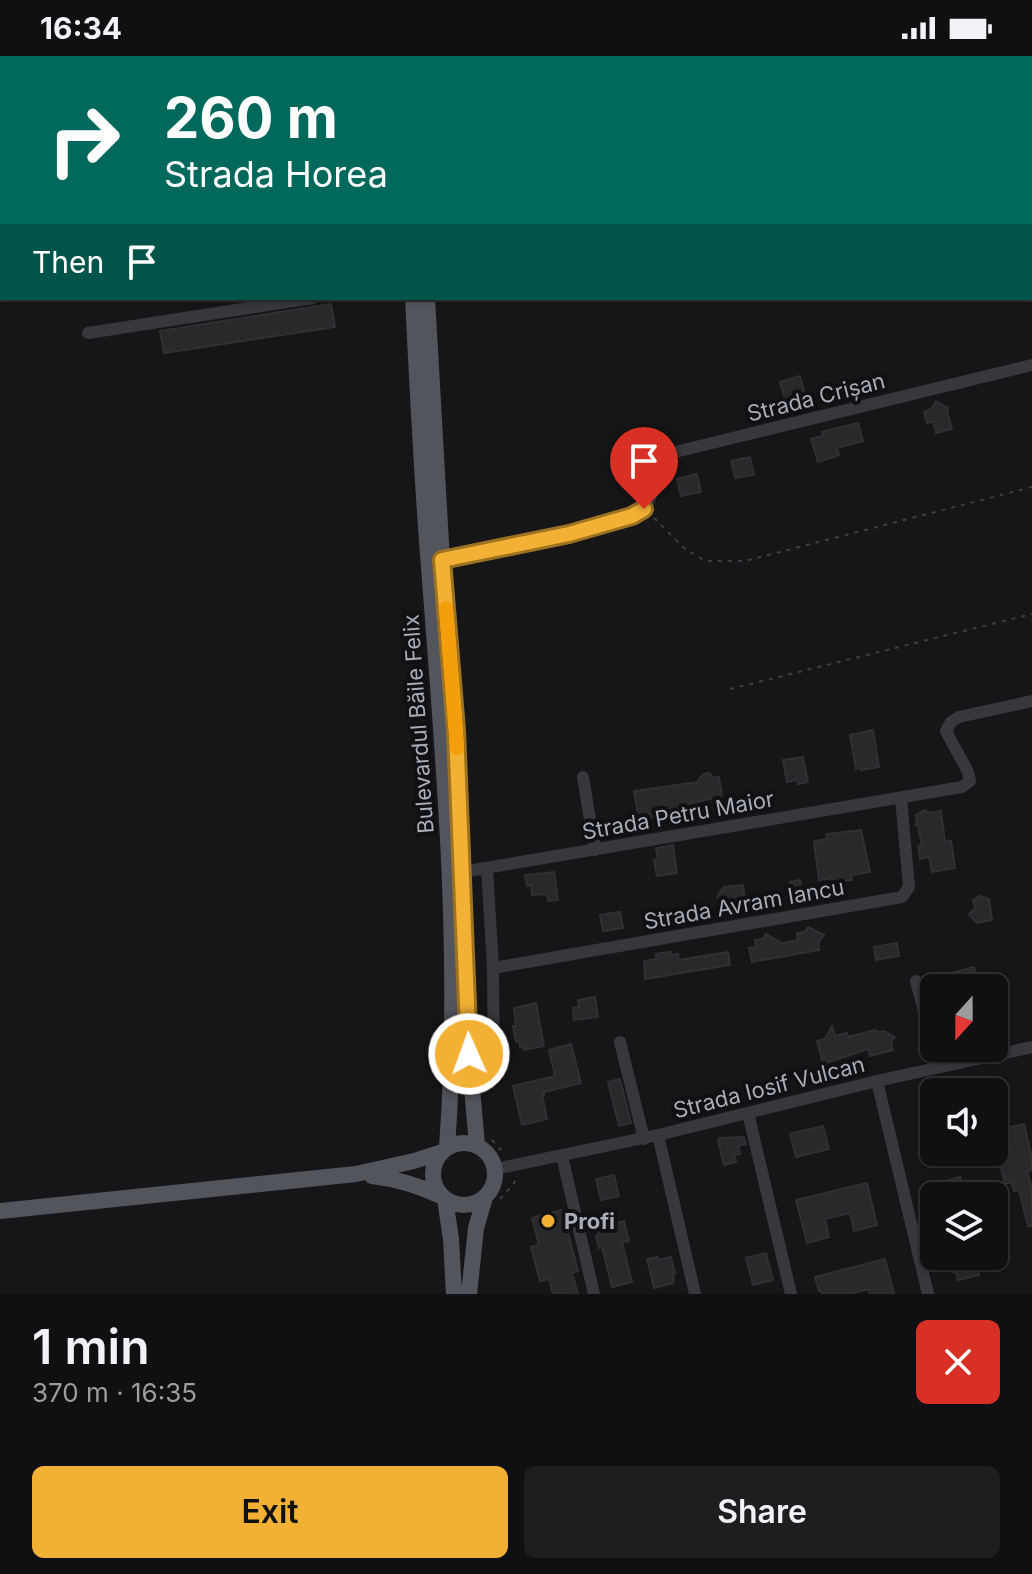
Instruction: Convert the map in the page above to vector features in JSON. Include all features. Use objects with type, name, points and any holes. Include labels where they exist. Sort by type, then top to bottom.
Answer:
[{"type":"main road","name":"Bulevardul Băile Felix","points":[[413,300],[449,872],[453,1010],[451,1092],[445,1150]]},
{"type":"main road","name":"Bulevardul Băile Felix","points":[[427,300],[442,560],[456,730],[469,1054],[477,1145]]},
{"type":"main road","points":[[0,1211],[356,1174],[400,1164],[462,1143],[477,1145],[489,1155],[495,1169],[494,1185],[485,1197],[469,1205],[461,1205],[417,1185],[392,1178],[356,1174]]},
{"type":"main road","points":[[445,1150],[435,1160],[432,1175],[436,1189],[444,1198],[451,1239],[454,1294]]},
{"type":"main road","points":[[469,1294],[476,1228],[485,1197]]},
{"type":"street","points":[[88,333],[300,300]]},
{"type":"street","name":"Strada Crișan","points":[[644,509],[665,459],[675,452],[1032,365]]},
{"type":"street","points":[[442,560],[569,534],[632,516],[644,509]]},
{"type":"street","name":"Strada Petru Maior","points":[[462,872],[962,787],[970,781],[946,731],[951,722],[959,717],[1032,701]]},
{"type":"street","points":[[583,777],[595,850]]},
{"type":"street","name":"Strada Avram Iancu","points":[[493,968],[902,897],[909,887],[901,798]]},
{"type":"street","points":[[487,868],[493,968],[494,1074]]},
{"type":"street","points":[[916,981],[939,1067]]},
{"type":"street","points":[[620,1042],[644,1139]]},
{"type":"street","name":"Strada Iosif Vulcan","points":[[495,1169],[644,1139],[877,1081],[1032,1047]]},
{"type":"street","points":[[877,1081],[928,1294]]},
{"type":"street","points":[[748,1113],[791,1294]]},
{"type":"street","points":[[658,1135],[695,1294]]},
{"type":"street","points":[[562,1156],[594,1294]]},
{"type":"path","points":[[644,509],[684,548],[705,561],[745,561],[1032,487]]},
{"type":"path","points":[[730,689],[1032,614]]},
{"type":"building","points":[[331,304],[335,327],[164,353],[160,331]]},
{"type":"building","points":[[800,376],[806,398],[786,403],[780,382]]},
{"type":"building","points":[[936,401],[948,408],[952,429],[936,433],[933,421],[927,423],[924,412],[930,410]]},
{"type":"building","points":[[858,423],[863,441],[837,448],[839,455],[818,462],[811,439],[823,436],[822,432]]},
{"type":"building","points":[[750,457],[754,475],[735,478],[731,461]]},
{"type":"building","points":[[697,474],[701,492],[681,496],[677,479]]},
{"type":"building","points":[[873,730],[879,767],[856,769],[850,735]]},
{"type":"building","points":[[803,757],[808,782],[787,782],[783,760]]},
{"type":"building","points":[[709,773],[714,778],[719,777],[722,796],[689,806],[655,811],[656,817],[639,820],[634,791],[697,782],[703,774]]},
{"type":"building","points":[[925,810],[929,813],[941,811],[945,842],[951,841],[955,868],[932,872],[929,857],[920,859],[918,846],[922,845],[915,825],[916,815]]},
{"type":"building","points":[[861,830],[870,872],[851,875],[852,880],[844,881],[841,888],[834,886],[832,878],[819,880],[814,841],[827,839],[826,834]]},
{"type":"building","points":[[673,845],[677,873],[657,876],[654,860],[658,860],[656,848]]},
{"type":"building","points":[[554,872],[558,900],[548,901],[547,894],[532,895],[525,875]]},
{"type":"building","points":[[800,880],[803,899],[793,901],[790,882]]},
{"type":"building","points":[[743,885],[745,902],[719,906],[718,894],[724,887]]},
{"type":"building","points":[[980,896],[989,899],[992,920],[977,923],[969,914],[975,908],[973,900]]},
{"type":"building","points":[[620,912],[623,928],[603,931],[600,915]]},
{"type":"building","points":[[808,927],[824,935],[818,943],[819,950],[752,962],[749,948],[756,947],[755,940],[763,939],[766,934],[782,943],[798,940],[797,933],[805,932]]},
{"type":"building","points":[[897,943],[899,956],[876,960],[874,947]]},
{"type":"building","points":[[671,952],[671,955],[678,954],[679,960],[728,952],[730,965],[645,979],[644,961],[656,959],[656,954]]},
{"type":"building","points":[[974,967],[976,974],[948,974]]},
{"type":"building","points":[[595,997],[598,1017],[574,1020],[573,1008],[579,1007],[578,1000]]},
{"type":"building","points":[[536,1003],[544,1046],[524,1050],[519,1041],[516,1042],[514,1008]]},
{"type":"building","points":[[832,1026],[835,1036],[884,1031],[895,1037],[891,1043],[893,1050],[870,1056],[868,1049],[823,1064],[817,1041],[825,1039]]},
{"type":"building","points":[[571,1044],[581,1083],[544,1092],[547,1119],[522,1125],[513,1086],[555,1076],[549,1050]]},
{"type":"building","points":[[620,1079],[631,1123],[619,1126],[608,1082]]},
{"type":"building","points":[[1024,1124],[1032,1158],[1032,1170],[1027,1171],[1032,1189],[1032,1226],[1028,1226],[1019,1190],[1014,1191],[1011,1182],[1004,1182],[1000,1166],[1008,1166],[1008,1154],[1011,1153],[1008,1127]]},
{"type":"building","points":[[823,1126],[829,1149],[796,1157],[790,1134]]},
{"type":"building","points":[[744,1137],[746,1144],[738,1146],[740,1154],[734,1155],[736,1162],[724,1165],[719,1138]]},
{"type":"building","points":[[614,1175],[619,1196],[601,1200],[596,1179]]},
{"type":"building","points":[[960,1177],[961,1182],[942,1182]]},
{"type":"building","points":[[867,1183],[877,1225],[854,1231],[850,1213],[825,1219],[829,1237],[807,1243],[796,1200]]},
{"type":"building","points":[[562,1210],[578,1271],[572,1273],[578,1294],[553,1294],[549,1279],[540,1281],[531,1247],[539,1245],[532,1218]]},
{"type":"building","points":[[624,1221],[629,1241],[622,1242],[632,1282],[612,1287],[602,1247],[599,1248],[597,1228]]},
{"type":"building","points":[[766,1253],[773,1280],[753,1285],[746,1258]]},
{"type":"building","points":[[658,1257],[659,1260],[671,1257],[675,1273],[673,1283],[654,1288],[647,1259]]},
{"type":"building","points":[[885,1259],[894,1294],[870,1294],[869,1289],[850,1294],[822,1294],[819,1291],[815,1277]]},
{"type":"building","points":[[978,1270],[979,1275],[958,1280],[956,1272],[953,1272]]},
{"type":"slow traffic","points":[[446,608],[457,748]]},
{"type":"place","name":"Profi","points":[[548,1221]]},
{"type":"route","points":[[469,1054],[456,730],[442,560],[569,534],[632,516],[644,509]]}]
